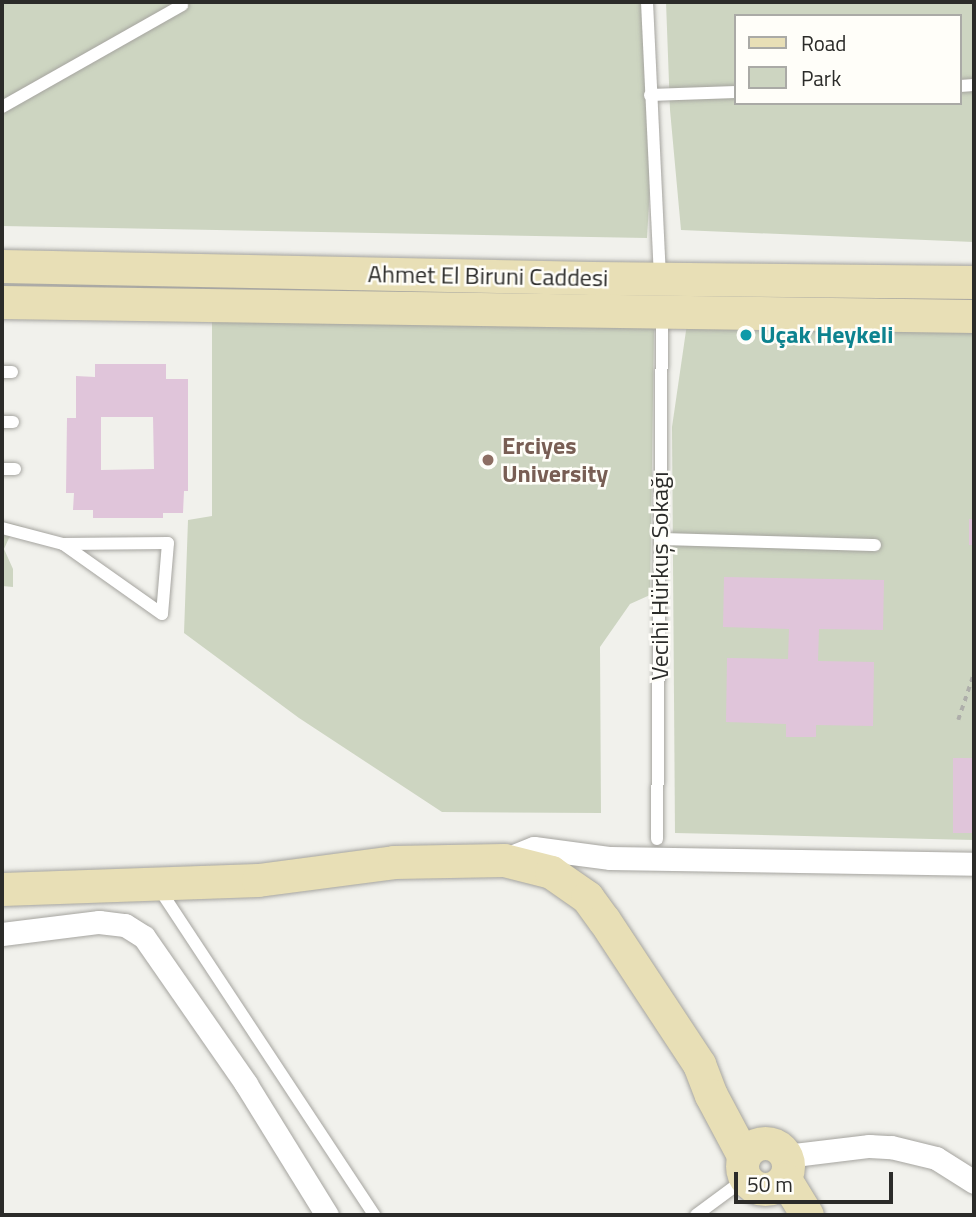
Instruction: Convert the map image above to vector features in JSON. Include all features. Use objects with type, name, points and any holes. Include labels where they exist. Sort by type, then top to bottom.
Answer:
[{"type":"street","name":"Ahmet El Biruni Caddesi","points":[[2,266],[661,296],[795,313],[974,316]]},
{"type":"street","name":"Ahmet El Biruni Caddesi","points":[[2,302],[661,296],[797,281],[974,282]]},
{"type":"street","points":[[795,313],[781,303],[779,296],[787,284],[797,281]]},
{"type":"street","points":[[504,860],[534,848],[610,858],[974,864]]},
{"type":"street","points":[[2,889],[258,880],[394,862],[504,860],[551,872],[586,897],[699,1064],[725,1087],[766,1167],[786,1215]]},
{"type":"street","points":[[2,934],[99,922],[125,925],[144,937],[246,1084],[327,1215]]},
{"type":"street","points":[[766,1167],[869,1146],[891,1146],[936,1158],[974,1182]]},
{"type":"street","points":[[766,1167],[807,1215]]},
{"type":"lane","name":"Vecihi Hürkuş Sokağı","points":[[648,2],[650,95],[661,296],[657,839]]},
{"type":"lane","points":[[2,107],[182,5]]},
{"type":"lane","points":[[650,95],[734,92]]},
{"type":"lane","points":[[2,527],[63,544],[168,543],[162,614],[63,544]]},
{"type":"lane","points":[[660,539],[875,545]]},
{"type":"lane","points":[[156,884],[374,1215]]},
{"type":"lane","points":[[696,1215],[766,1167]]},
{"type":"path","points":[[958,720],[974,673]]},
{"type":"green space","points":[[2,2],[644,2],[651,169],[647,238],[2,226]]},
{"type":"green space","points":[[666,2],[974,2],[974,242],[681,230],[670,110]]},
{"type":"green space","points":[[212,295],[635,307],[654,330],[650,595],[630,604],[600,647],[601,813],[442,812],[299,718],[184,633],[188,520],[212,516]]},
{"type":"green space","points":[[974,306],[974,840],[675,833],[672,427],[688,317]]},
{"type":"green space","points":[[2,521],[24,527],[9,538],[4,549],[13,569],[13,587],[2,586]]},
{"type":"building","points":[[95,364],[166,364],[166,379],[188,379],[188,491],[184,491],[183,513],[163,513],[163,518],[93,518],[93,510],[73,510],[74,493],[66,493],[67,418],[76,418],[76,376],[95,377]],"holes":[[[101,417],[153,417],[154,469],[101,470]]]},
{"type":"building","points":[[969,519],[974,519],[974,545],[969,545]]},
{"type":"building","points":[[724,577],[884,580],[883,630],[819,629],[818,661],[874,662],[873,726],[816,725],[816,737],[786,737],[786,724],[726,722],[727,658],[788,659],[789,629],[723,627]]},
{"type":"building","points":[[953,758],[974,758],[974,833],[953,833]]},
{"type":"place","name":"Uçak Heykeli","points":[[746,335]]},
{"type":"place","name":"Erciyes University","points":[[488,460]]}]
